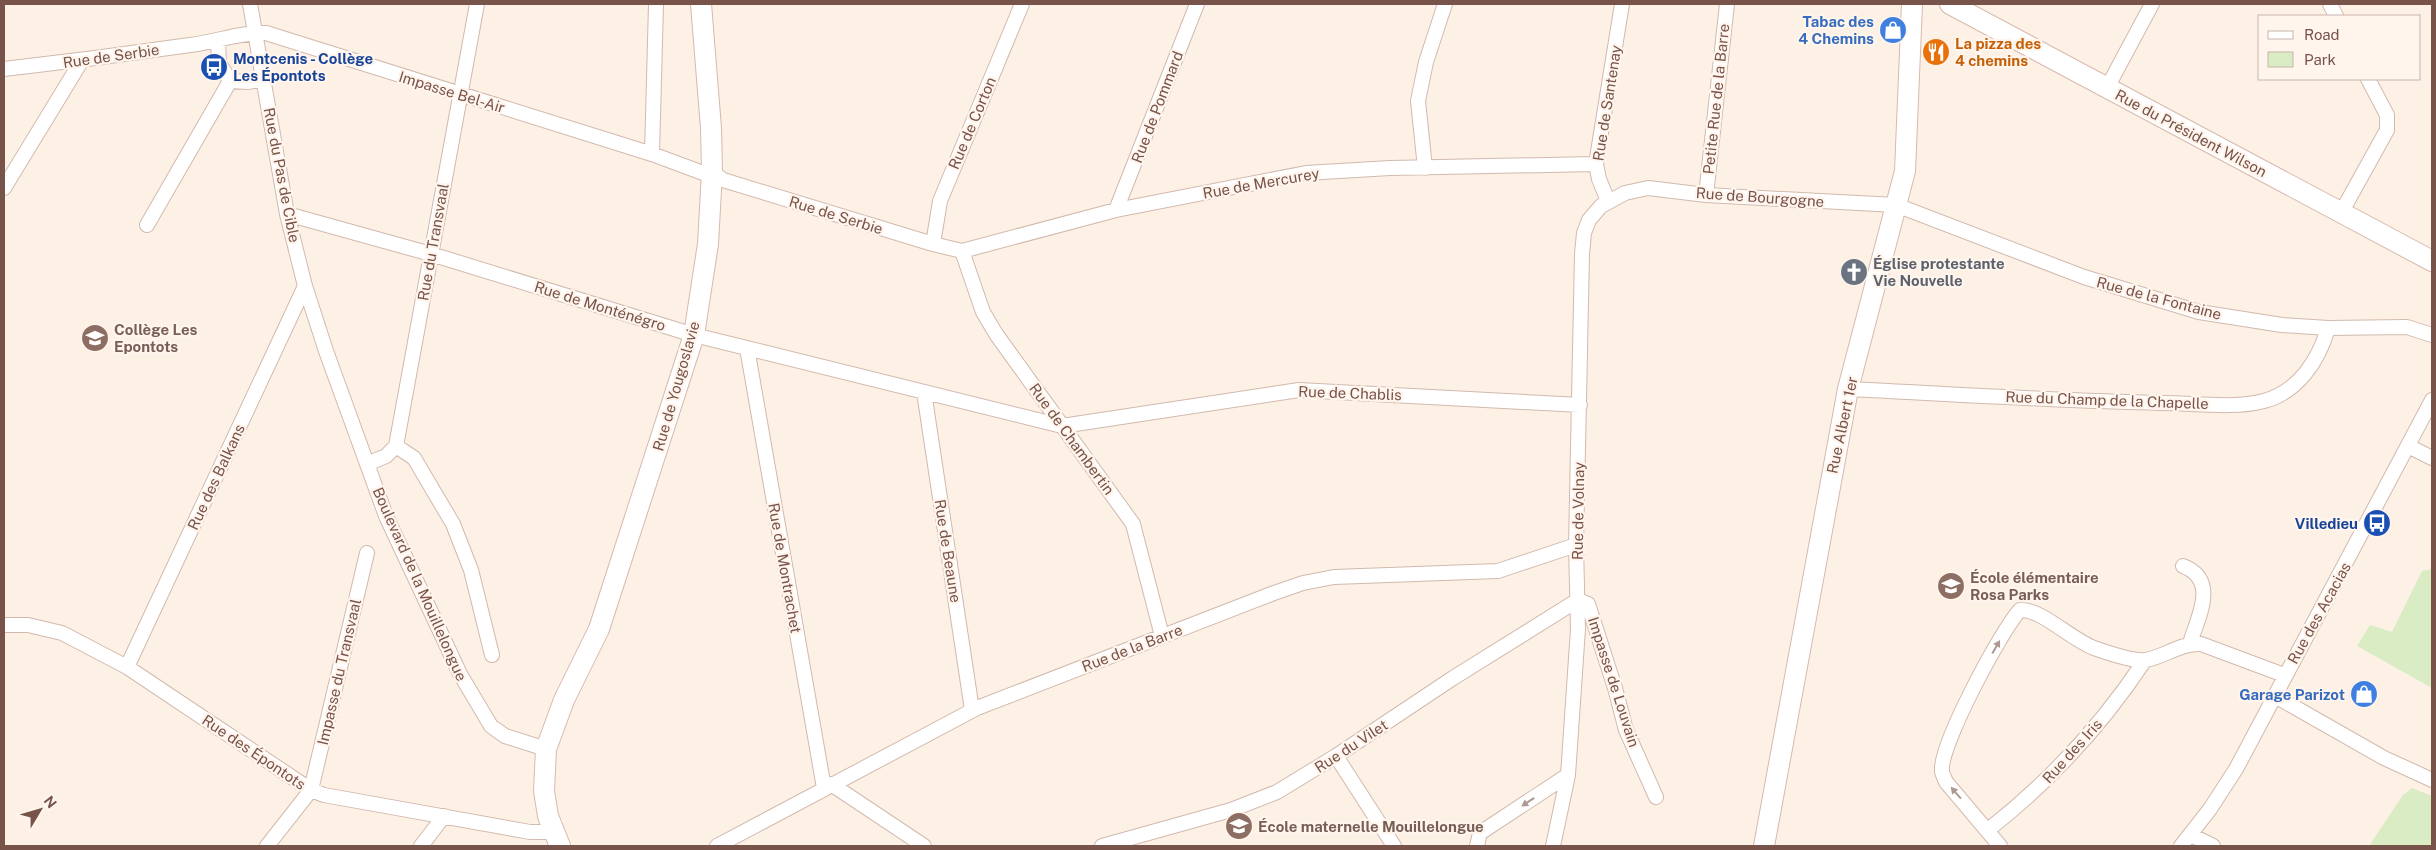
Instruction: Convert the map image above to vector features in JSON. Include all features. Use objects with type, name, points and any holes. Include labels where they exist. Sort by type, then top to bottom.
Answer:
[{"type":"main road","name":"Rue de Yougoslavie","points":[[546,749],[564,700],[599,629],[694,335],[708,244],[712,172],[712,128],[702,4]]},
{"type":"main road","name":"Rue Albert 1er","points":[[1764,846],[1848,389],[1907,157],[1912,4]]},
{"type":"main road","name":"Rue du Président Wilson","points":[[1950,4],[2432,261]]},
{"type":"main road","points":[[546,749],[544,791],[557,839]]},
{"type":"street","name":"Rue du Pas de Cible","points":[[250,4],[287,214],[305,286]]},
{"type":"street","name":"Rue du Transvaal","points":[[396,446],[477,4]]},
{"type":"street","points":[[652,154],[656,4]]},
{"type":"street","name":"Rue de Corton","points":[[933,244],[940,201],[1022,4]]},
{"type":"street","name":"Rue de Pommard","points":[[1116,210],[1197,4]]},
{"type":"street","points":[[1425,168],[1418,101],[1426,62],[1445,4]]},
{"type":"street","name":"Rue de Santenay","points":[[1608,201],[1599,179],[1596,164],[1622,4]]},
{"type":"street","name":"Petite Rue de la Barre","points":[[1706,194],[1727,4]]},
{"type":"street","points":[[2107,88],[2152,4]]},
{"type":"street","name":"Impasse Bel-Air","points":[[218,41],[255,33],[266,33],[652,154],[703,173],[712,172]]},
{"type":"street","points":[[218,41],[219,63],[230,81]]},
{"type":"street","name":"Rue de Serbie","points":[[4,69],[218,41]]},
{"type":"street","points":[[4,188],[82,60]]},
{"type":"street","points":[[230,81],[248,82],[264,79]]},
{"type":"street","points":[[2342,213],[2388,130],[2387,115],[2369,80]]},
{"type":"street","points":[[147,225],[230,81]]},
{"type":"street","name":"Rue de Mercurey","points":[[962,250],[1116,210],[1306,173],[1596,164]]},
{"type":"street","name":"Rue de Serbie","points":[[712,172],[723,180],[933,244],[962,250]]},
{"type":"street","name":"Rue de Bourgogne","points":[[1625,193],[1648,188],[1706,194],[1896,205]]},
{"type":"street","name":"Rue de Volnay","points":[[1553,846],[1568,775],[1578,600],[1576,545],[1584,233],[1589,220],[1608,201],[1625,193]]},
{"type":"street","name":"Rue de la Fontaine","points":[[1896,205],[2084,277],[2172,305],[2240,319],[2328,328],[2407,327],[2432,335]]},
{"type":"street","name":"Rue de Monténégro","points":[[287,214],[431,254],[694,335],[1062,426]]},
{"type":"street","name":"Rue de Chambertin","points":[[962,250],[987,319],[1133,524],[1162,636]]},
{"type":"street","name":"Boulevard de la Mouillelongue","points":[[305,286],[326,351],[386,516],[460,674],[491,726],[505,736],[546,749]]},
{"type":"street","name":"Rue des Balkans","points":[[126,667],[305,286]]},
{"type":"street","name":"Rue du Champ de la Chapelle","points":[[1848,389],[2147,402],[2248,404],[2279,395],[2293,385],[2316,360],[2328,328]]},
{"type":"street","name":"Rue de Montrachet","points":[[747,348],[827,786]]},
{"type":"street","name":"Rue de Chablis","points":[[1062,426],[1299,390],[1580,405]]},
{"type":"street","name":"Rue de Beaune","points":[[924,392],[972,710]]},
{"type":"street","name":"Rue des Acacias","points":[[2181,846],[2236,769],[2432,400]]},
{"type":"street","points":[[367,464],[386,456],[396,446],[414,458],[453,524],[471,570],[492,655]]},
{"type":"street","points":[[2408,446],[2432,458]]},
{"type":"street","name":"Rue de la Barre","points":[[726,844],[827,786],[972,710],[1303,583],[1334,577],[1498,571],[1576,545]]},
{"type":"street","name":"Impasse du Transvaal","points":[[311,790],[367,553]]},
{"type":"street","points":[[2183,566],[2194,570],[2201,579],[2205,592],[2190,643]]},
{"type":"street","name":"Rue du Vilet","points":[[1102,846],[1231,810],[1277,792],[1578,600]]},
{"type":"street","name":"Impasse de Louvain","points":[[1578,600],[1588,604],[1615,688],[1626,730],[1656,796]]},
{"type":"street","points":[[2000,846],[1946,782],[1942,771],[1944,756],[1954,728],[1993,652],[2015,615],[2020,610],[2030,610],[2073,638],[2093,647],[2145,660],[2190,643],[2215,648],[2284,676]]},
{"type":"street","name":"Rue des Épontots","points":[[4,625],[28,626],[62,633],[126,667],[311,790],[324,795],[530,832],[557,839]]},
{"type":"street","name":"Rue des Iris","points":[[1988,830],[2036,790],[2070,754],[2127,688],[2145,660]]},
{"type":"street","points":[[2275,696],[2384,758],[2432,780]]},
{"type":"street","points":[[1336,756],[1394,846]]},
{"type":"street","points":[[1477,846],[1480,833],[1568,775]]},
{"type":"street","points":[[827,786],[924,846]]},
{"type":"street","points":[[267,846],[311,790]]},
{"type":"street","points":[[422,846],[444,816]]},
{"type":"street","points":[[2191,834],[2213,846]]},
{"type":"green space","points":[[2432,569],[2432,688],[2357,646],[2370,625],[2392,632],[2422,571]]},
{"type":"green space","points":[[2412,788],[2432,796],[2432,846],[2369,846],[2403,795]]},
{"type":"place","name":"Tabac des 4 Chemins","points":[[1893,30]]},
{"type":"place","name":"La pizza des 4 chemins","points":[[1936,52]]},
{"type":"place","name":"Montcenis - Collège Les Épontots","points":[[214,67]]},
{"type":"place","name":"Église protestante Vie Nouvelle","points":[[1854,272]]},
{"type":"place","name":"Collège Les Epontots","points":[[95,338]]},
{"type":"place","name":"Villedieu","points":[[2377,523]]},
{"type":"place","name":"École élémentaire Rosa Parks","points":[[1951,586]]},
{"type":"place","name":"Garage Parizot","points":[[2364,694]]},
{"type":"place","name":"École maternelle Mouillelongue","points":[[1239,826]]}]
